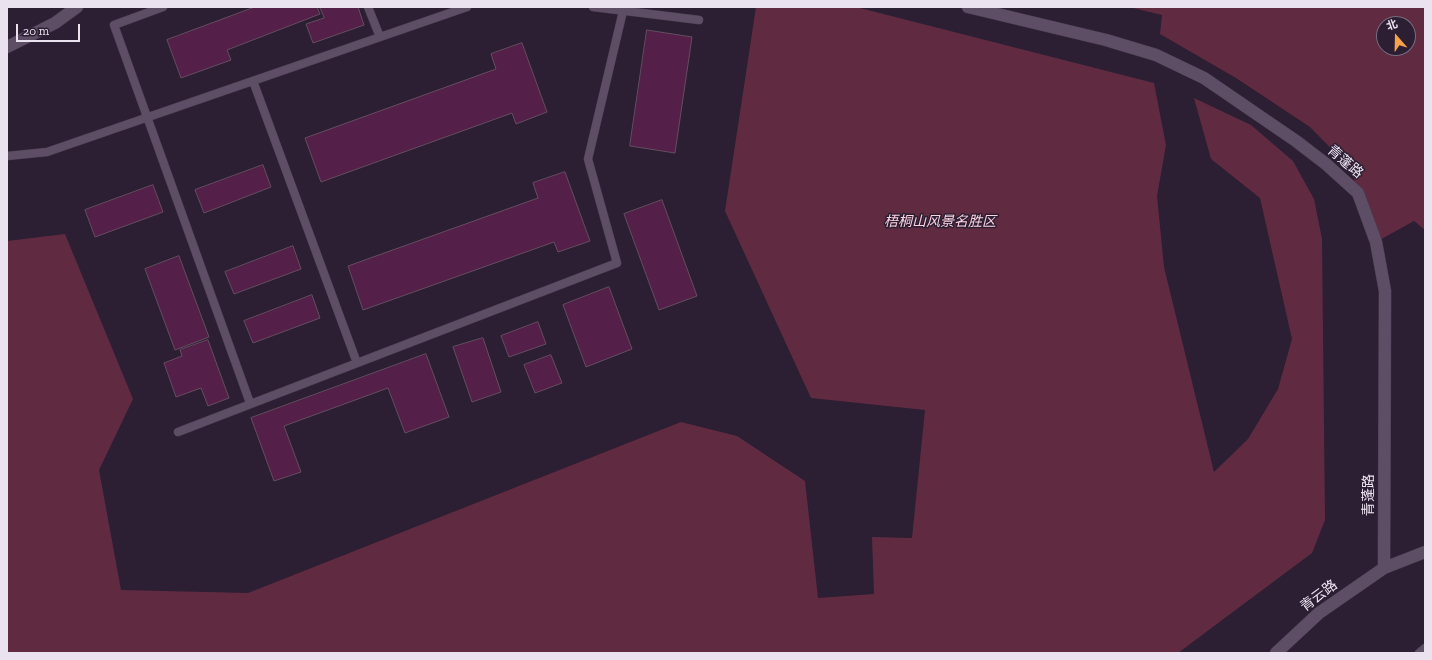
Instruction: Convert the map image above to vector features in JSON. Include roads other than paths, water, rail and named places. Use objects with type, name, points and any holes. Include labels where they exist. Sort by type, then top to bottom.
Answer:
[{"type":"street","points":[[7,47],[55,24],[77,7]]},
{"type":"street","name":"青蓬路","points":[[968,7],[1106,40],[1156,55],[1204,78],[1296,141],[1326,164],[1358,193],[1376,242],[1385,291],[1384,568]]},
{"type":"street","name":"青云路","points":[[1276,653],[1319,613],[1384,568],[1425,552]]},
{"type":"lane","points":[[163,7],[114,25],[250,403]]},
{"type":"lane","points":[[368,7],[380,37]]},
{"type":"lane","points":[[7,156],[47,152],[466,7]]},
{"type":"lane","points":[[593,7],[699,20]]},
{"type":"lane","points":[[178,432],[617,263],[588,158],[623,11]]},
{"type":"lane","points":[[253,81],[356,363]]},
{"type":"lane","points":[[1419,653],[1425,648]]},
{"type":"park label","name":"梧桐山风景名胜区","points":[[940,222]]}]
